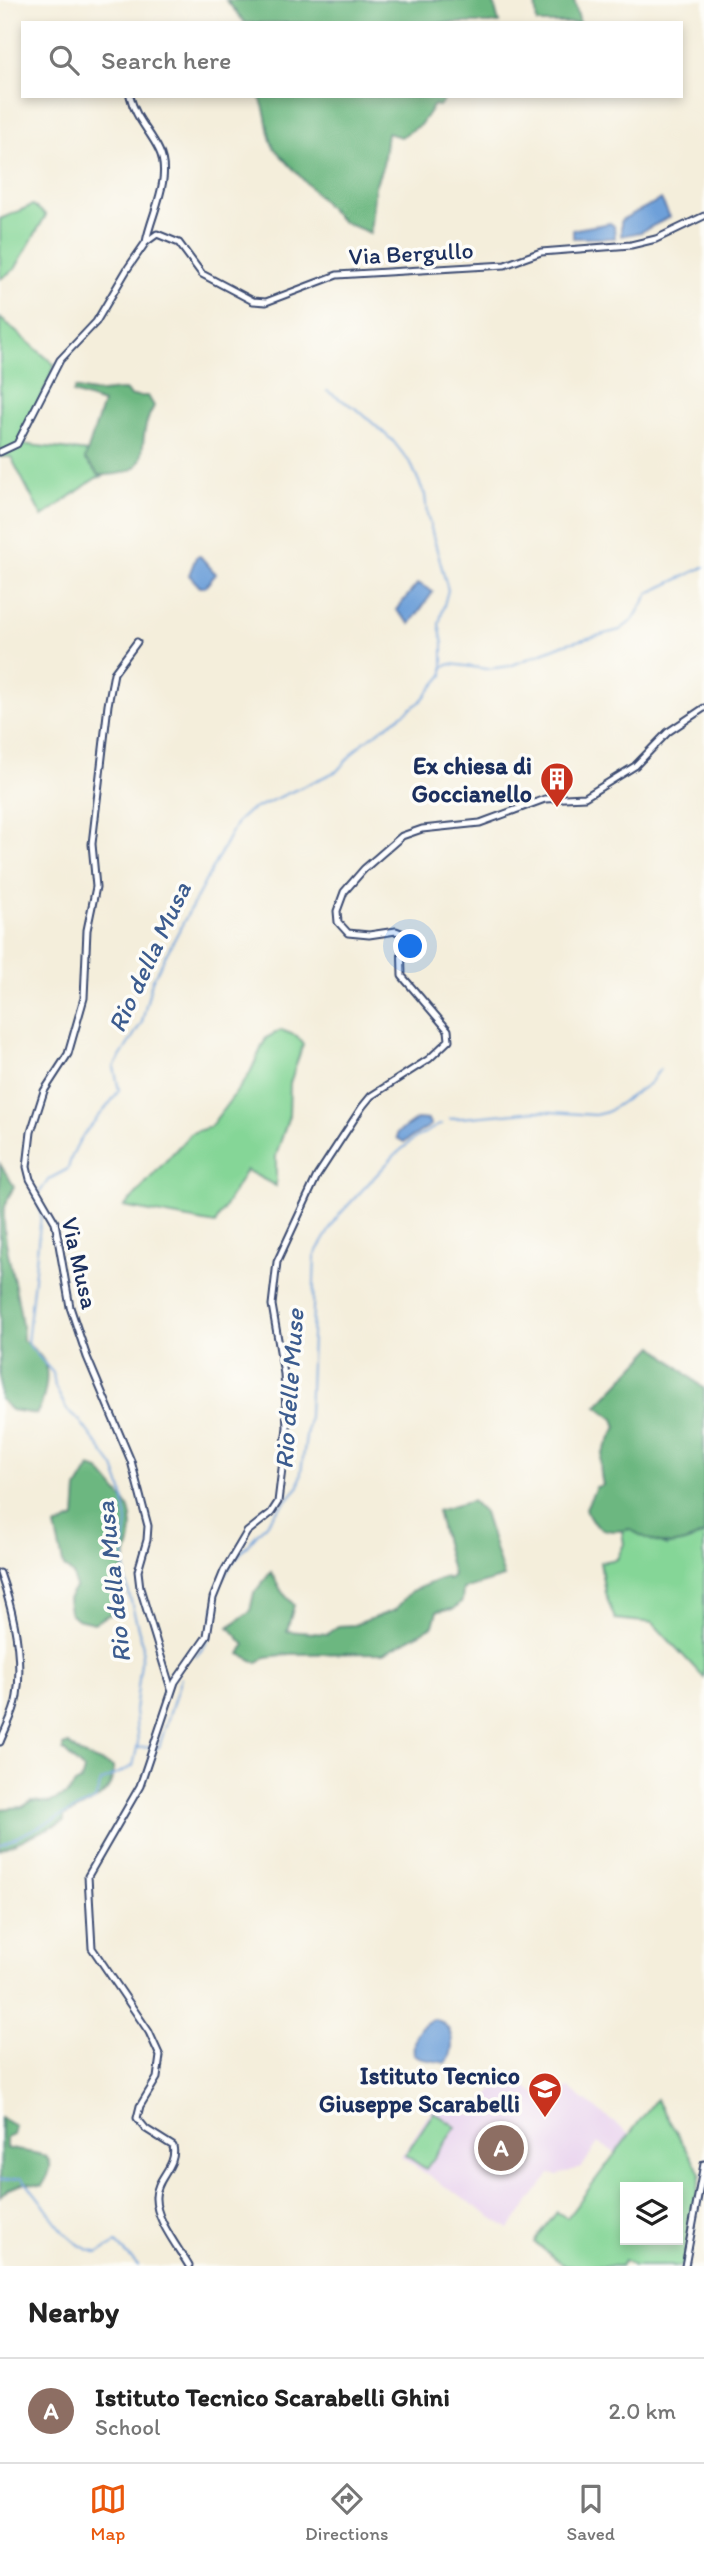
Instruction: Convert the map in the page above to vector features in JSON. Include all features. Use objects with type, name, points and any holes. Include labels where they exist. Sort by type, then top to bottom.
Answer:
[{"type":"street","points":[[0,453],[17,444],[55,369],[96,322],[146,242],[163,167],[159,148],[142,125],[131,98]]},
{"type":"street","name":"Via Bergullo","points":[[146,242],[157,234],[171,237],[202,274],[253,300],[266,302],[337,275],[505,265],[541,252],[631,245],[656,239],[704,216]]},
{"type":"street","name":"Via Musa","points":[[136,642],[118,664],[110,689],[92,844],[96,887],[87,930],[84,998],[68,1054],[44,1091],[31,1132],[27,1167],[30,1180],[55,1222],[68,1300],[87,1357],[131,1461],[148,1526],[138,1571],[139,1583],[171,1692]]},
{"type":"street","points":[[189,2266],[158,2210],[155,2196],[172,2161],[173,2146],[146,2129],[137,2119],[140,2106],[157,2078],[160,2056],[128,1999],[94,1954],[88,1892],[90,1871],[140,1786],[171,1692],[181,1671],[208,1636],[215,1591],[247,1532],[275,1508],[281,1494],[287,1427],[284,1374],[271,1305],[277,1262],[317,1176],[362,1107],[371,1096],[429,1059],[449,1040],[448,1030],[402,976],[401,933],[348,933],[338,922],[338,902],[364,869],[410,832],[480,823],[545,799],[584,797],[635,766],[668,732],[704,708]]},
{"type":"street","points":[[0,1573],[10,1603],[19,1666],[17,1698],[0,1742]]},
{"type":"street","points":[[685,2266],[704,2164]]},
{"type":"shaded area","points":[[502,2077],[511,2077],[535,2093],[549,2096],[569,2088],[630,2135],[616,2153],[598,2143],[582,2167],[558,2175],[550,2174],[509,2229],[401,2157],[435,2105],[474,2116]]},
{"type":"green space","points":[[226,0],[493,0],[498,21],[243,21]]},
{"type":"green space","points":[[535,0],[574,0],[579,21],[537,21]]},
{"type":"green space","points":[[260,98],[445,98],[439,106],[434,105],[420,125],[401,137],[387,133],[383,165],[375,186],[370,233],[341,221],[274,148]]},
{"type":"green space","points":[[33,205],[46,215],[15,269],[0,279],[0,219]]},
{"type":"green space","points":[[0,318],[55,365],[21,444],[96,453],[104,476],[96,478],[42,517],[11,457],[0,457]]},
{"type":"green space","points":[[75,388],[96,392],[125,390],[131,396],[148,396],[154,406],[147,420],[142,456],[131,470],[99,475],[85,459],[103,403],[73,393]]},
{"type":"green space","points":[[281,1030],[297,1036],[303,1044],[290,1083],[289,1115],[276,1156],[276,1186],[246,1170],[215,1224],[124,1207],[191,1133],[210,1127],[249,1075],[266,1038]]},
{"type":"green space","points":[[0,1164],[14,1186],[4,1211],[4,1226],[23,1340],[41,1357],[46,1372],[44,1396],[36,1414],[11,1410],[0,1399]]},
{"type":"green space","points":[[654,1346],[704,1389],[704,1534],[674,1544],[658,1543],[629,1529],[602,1529],[592,1521],[586,1508],[596,1487],[603,1485],[601,1460],[617,1427],[614,1419],[597,1406]]},
{"type":"green space","points":[[90,1467],[99,1470],[120,1496],[129,1509],[132,1522],[129,1548],[118,1586],[116,1611],[94,1623],[77,1619],[70,1613],[68,1599],[75,1588],[74,1576],[64,1567],[55,1527],[75,1518],[77,1489]]},
{"type":"green space","points":[[472,1501],[484,1513],[504,1577],[463,1589],[462,1601],[454,1609],[437,1611],[433,1626],[384,1653],[290,1654],[266,1657],[258,1663],[240,1654],[245,1645],[229,1627],[250,1611],[254,1593],[271,1572],[282,1592],[294,1605],[287,1631],[327,1634],[338,1626],[354,1625],[395,1610],[411,1591],[445,1577],[449,1579],[453,1575],[437,1511]]},
{"type":"green space","points":[[629,1529],[666,1546],[704,1534],[704,1678],[653,1623],[615,1619],[605,1593],[600,1562],[617,1559],[624,1544],[622,1531]]},
{"type":"green space","points":[[69,1744],[80,1754],[113,1767],[110,1785],[98,1799],[64,1816],[64,1821],[0,1850],[0,1809],[22,1807],[32,1801],[49,1803],[68,1794],[75,1784],[81,1781],[84,1770],[63,1750],[63,1746]]},
{"type":"green space","points":[[656,2099],[701,2173],[683,2266],[633,2266],[624,2260],[620,2266],[565,2266],[534,2242],[557,2212],[567,2218]]},
{"type":"green space","points":[[434,2112],[456,2127],[426,2169],[405,2155]]},
{"type":"green space","points":[[1,2118],[15,2126],[13,2135],[6,2138],[6,2148],[35,2153],[48,2159],[49,2174],[42,2186],[26,2183],[8,2189],[0,2197]]},
{"type":"water","points":[[661,199],[670,217],[641,232],[621,236],[621,220]]},
{"type":"water","points":[[610,223],[614,226],[615,238],[573,238],[573,230]]},
{"type":"water","points":[[200,556],[216,574],[205,587],[200,587],[189,575],[196,557]]},
{"type":"water","points":[[418,583],[433,592],[410,624],[396,610]]},
{"type":"water","points":[[417,1119],[428,1120],[431,1125],[404,1142],[397,1138],[397,1133]]},
{"type":"water","points":[[435,2019],[446,2026],[451,2038],[451,2051],[446,2063],[423,2059],[414,2054],[414,2042],[421,2027]]},
{"type":"waterway","name":"Rio della Musa","points":[[40,1192],[49,1179],[68,1169],[77,1145],[119,1090],[114,1067],[142,1022],[152,981],[237,822],[249,811],[337,771],[360,745],[420,702],[443,675],[443,644],[439,624],[448,590],[427,514],[425,495],[411,464],[393,441],[358,410],[327,391]]},
{"type":"waterway","points":[[445,666],[451,664],[487,669],[510,666],[565,644],[620,630],[633,620],[649,593],[704,567]]},
{"type":"waterway","name":"Rio delle Muse","points":[[450,1119],[537,1111],[595,1115],[607,1112],[650,1083],[660,1069]]},
{"type":"waterway","name":"Rio delle Muse","points":[[223,1579],[232,1563],[299,1486],[309,1416],[315,1254],[338,1216],[396,1154],[414,1139],[441,1124]]},
{"type":"waterway","name":"Rio della Musa","points":[[0,1845],[95,1800],[101,1782],[133,1766],[138,1743],[135,1711],[143,1647],[126,1582],[124,1550],[127,1522],[122,1490],[114,1467],[80,1421],[67,1410],[55,1387],[53,1373],[27,1343],[41,1215],[38,1197]]},
{"type":"waterway","name":"Rio delle Muse","points":[[196,1656],[209,1638],[215,1604]]},
{"type":"waterway","name":"Rio delle Muse","points":[[154,1749],[159,1747],[181,1678]]},
{"type":"waterway","name":"Rio delle Muse","points":[[138,1748],[149,1747]]},
{"type":"waterway","name":"Rio della Musa","points":[[0,2181],[21,2178],[73,2240],[98,2253],[116,2243],[138,2266]]},
{"type":"place","name":"Ex chiesa di Goccianello","points":[[557,809]]},
{"type":"place","name":"Istituto Tecnico Giuseppe Scarabelli","points":[[545,2119]]},
{"type":"place","name":"Istituto Tecnico Scarabelli Ghini","points":[[501,2148]]}]
